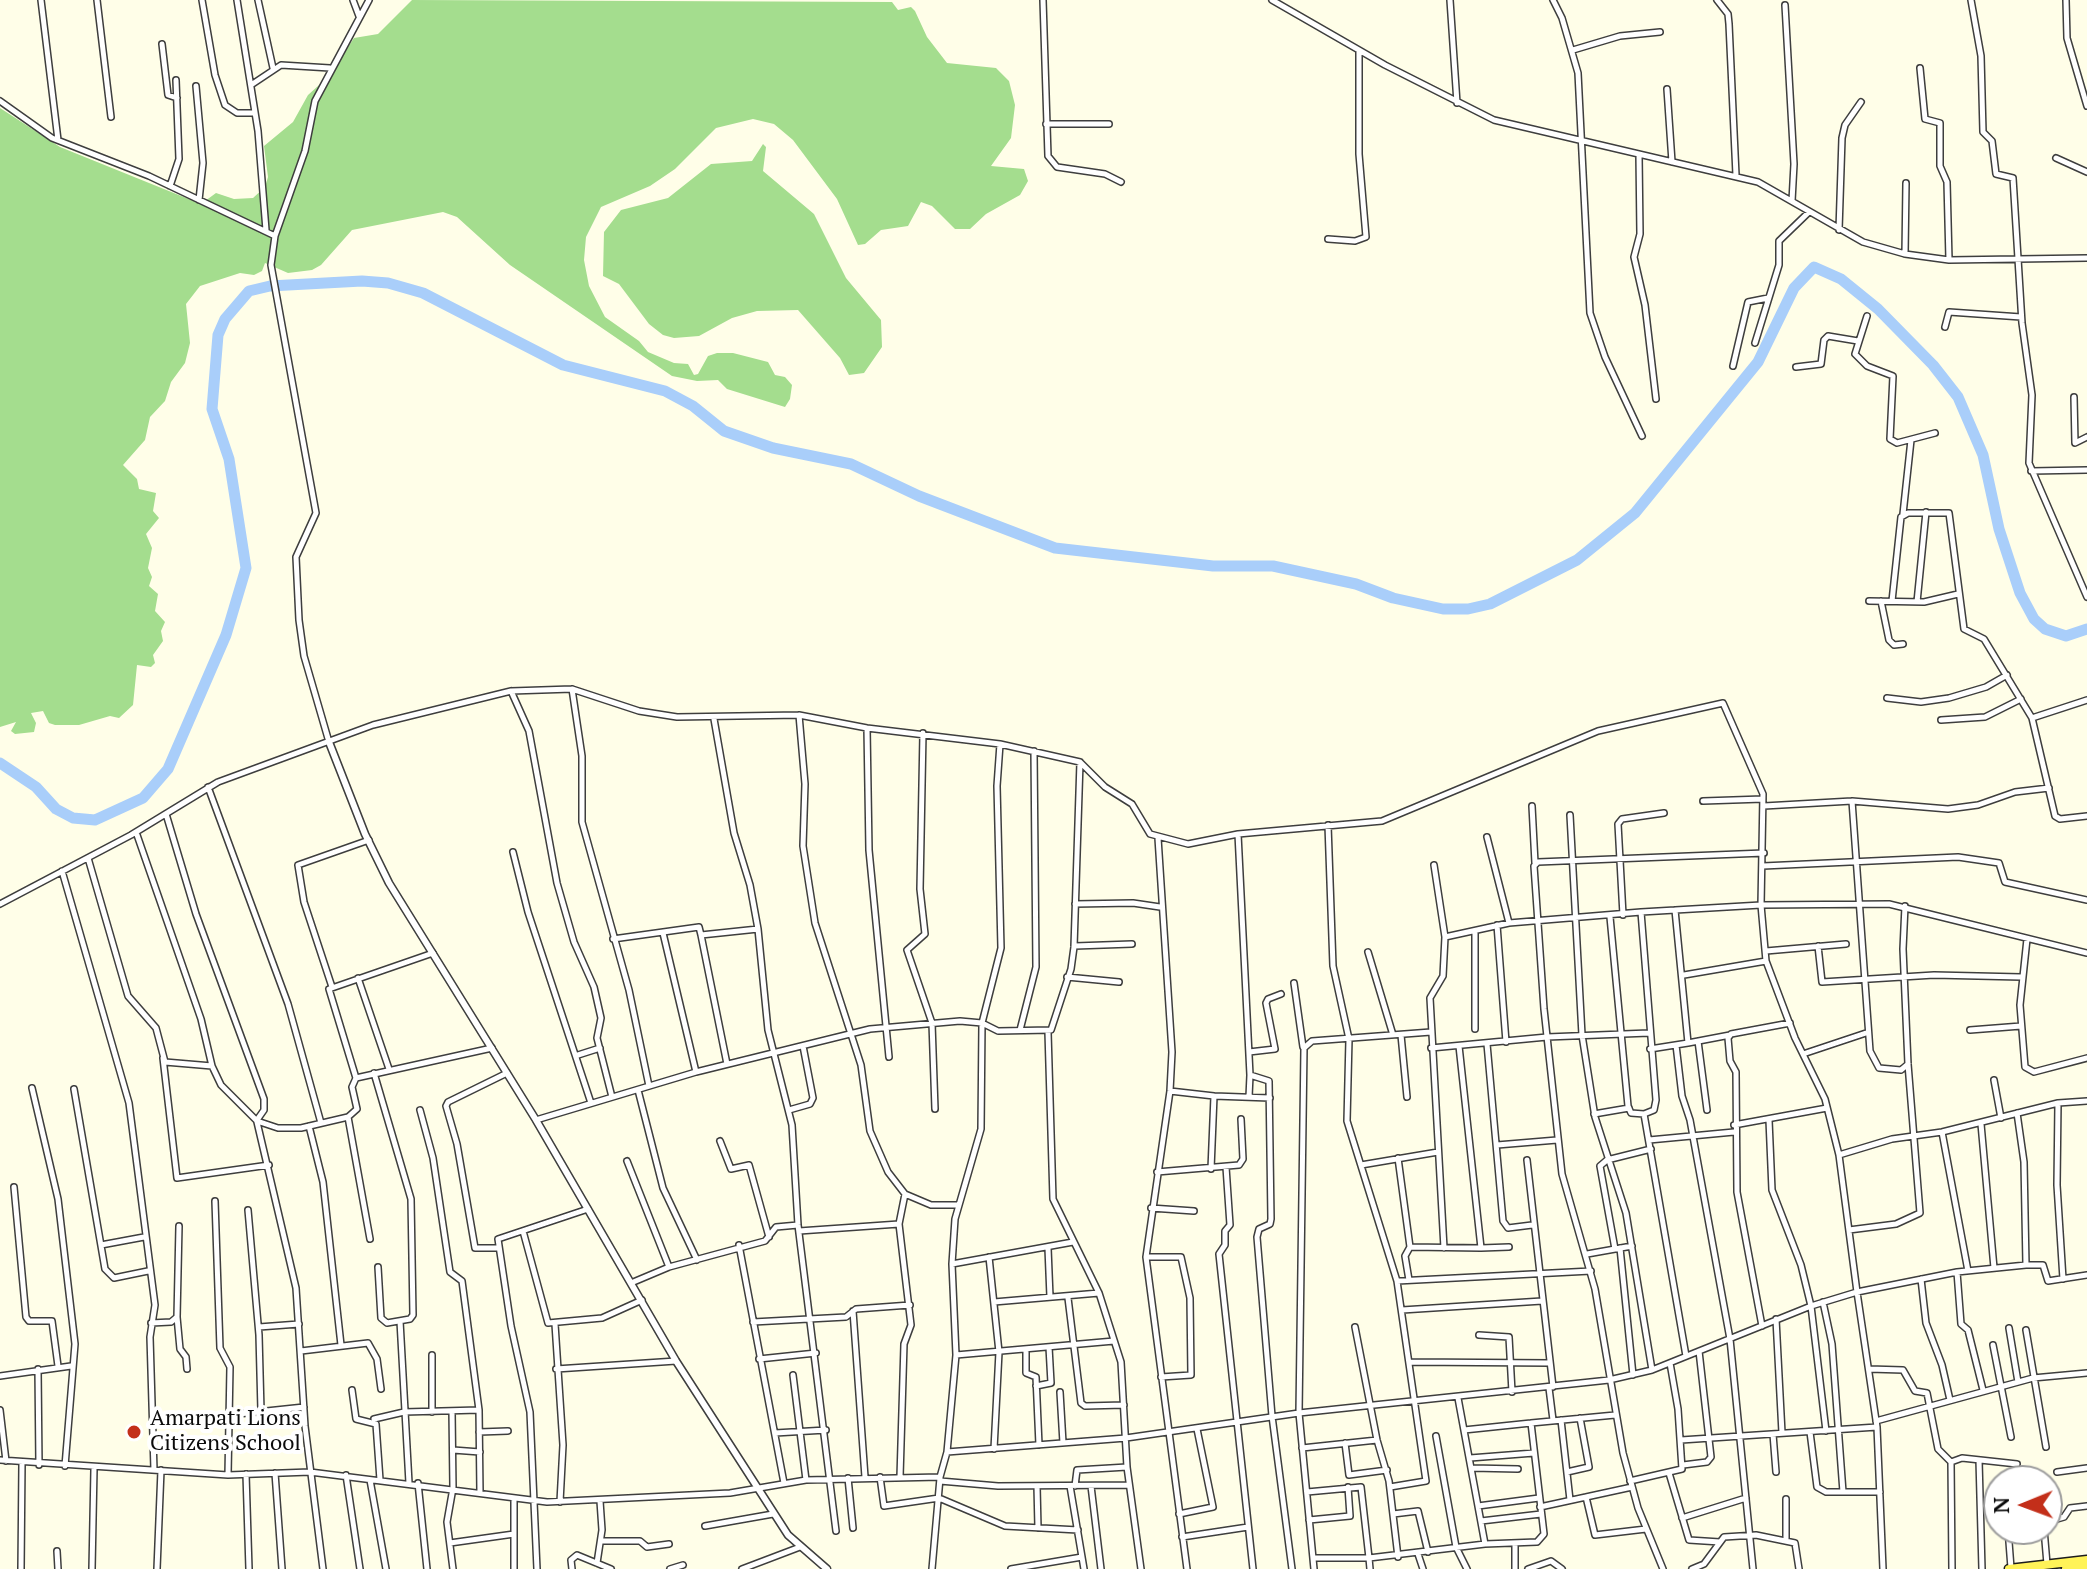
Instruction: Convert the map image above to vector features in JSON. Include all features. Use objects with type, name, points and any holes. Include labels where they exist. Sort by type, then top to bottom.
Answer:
[{"type":"main road","points":[[2010,1569],[2087,1560]]},
{"type":"main road","points":[[2066,1569],[2087,1567]]},
{"type":"street","points":[[41,0],[58,140]]},
{"type":"street","points":[[97,0],[111,117]]},
{"type":"street","points":[[202,0],[215,75],[225,105],[237,113],[255,113]]},
{"type":"street","points":[[237,0],[255,113],[266,231]]},
{"type":"street","points":[[258,0],[273,68]]},
{"type":"street","points":[[353,0],[359,16]]},
{"type":"street","points":[[369,0],[315,101],[305,151],[275,236],[271,265],[316,513],[296,557],[299,620],[304,656],[329,742],[389,883],[536,1120],[676,1361],[773,1514],[800,1547],[827,1569]]},
{"type":"street","points":[[1043,0],[1048,156],[1052,163],[1105,174],[1121,182]]},
{"type":"street","points":[[1272,0],[1457,103],[1506,124],[1758,182],[1839,230],[1905,254],[1949,260],[2087,258]]},
{"type":"street","points":[[1450,0],[1457,103]]},
{"type":"street","points":[[1553,0],[1573,50],[1583,144],[1586,276],[1590,313],[1605,357],[1642,436]]},
{"type":"street","points":[[1717,0],[1728,14],[1736,175]]},
{"type":"street","points":[[1971,0],[1981,56],[1983,132],[1992,141],[1996,174],[2013,178],[2021,317],[2032,395],[2031,471],[2087,597]]},
{"type":"street","points":[[2066,0],[2067,38],[2087,106]]},
{"type":"street","points":[[1785,5],[1794,164],[1792,201]]},
{"type":"street","points":[[1573,50],[1620,36],[1660,32]]},
{"type":"street","points":[[162,44],[168,95],[177,98]]},
{"type":"street","points":[[1328,239],[1355,241],[1366,237],[1359,154],[1359,51]]},
{"type":"street","points":[[251,85],[273,68],[292,65],[330,68]]},
{"type":"street","points":[[1920,68],[1925,119],[1940,123],[1940,166],[1947,182],[1949,260]]},
{"type":"street","points":[[170,186],[179,159],[176,80]]},
{"type":"street","points":[[196,86],[203,163],[199,200]]},
{"type":"street","points":[[1667,89],[1672,162]]},
{"type":"street","points":[[0,101],[58,140],[170,186],[275,236]]},
{"type":"street","points":[[1839,230],[1842,138],[1845,125],[1861,102]]},
{"type":"street","points":[[1046,124],[1109,124]]},
{"type":"street","points":[[1639,155],[1640,234],[1634,257],[1645,305],[1656,399]]},
{"type":"street","points":[[2056,158],[2087,172]]},
{"type":"street","points":[[1905,254],[1906,183]]},
{"type":"street","points":[[1755,343],[1779,265],[1779,241],[1809,212]]},
{"type":"street","points":[[1733,366],[1740,347],[1747,304],[1751,300],[1768,298]]},
{"type":"street","points":[[1945,327],[1949,312],[2021,317]]},
{"type":"street","points":[[1867,316],[1858,341],[1857,357],[1893,376],[1890,439],[1897,443],[1935,433]]},
{"type":"street","points":[[1796,367],[1821,364],[1824,342],[1828,336],[1858,341]]},
{"type":"street","points":[[2074,397],[2074,441],[2077,444],[2086,438]]},
{"type":"street","points":[[1892,601],[1911,440]]},
{"type":"street","points":[[2031,471],[2087,470]]},
{"type":"street","points":[[1903,515],[1926,512],[1950,515],[1964,629],[1984,639],[2032,718],[2058,819],[2087,816]]},
{"type":"street","points":[[1917,602],[1926,512]]},
{"type":"street","points":[[1869,601],[1917,602],[1958,594]]},
{"type":"street","points":[[1881,601],[1889,640],[1894,645],[1903,644]]},
{"type":"street","points":[[1887,698],[1935,700],[1986,687],[2007,675]]},
{"type":"street","points":[[572,689],[582,756],[582,822],[649,1086]]},
{"type":"street","points":[[0,904],[136,832],[208,787],[373,725],[511,691],[572,689],[639,711],[714,719],[799,715],[867,728],[923,733],[1034,751],[1080,762],[1105,787],[1132,804],[1141,824],[1158,838],[1188,844],[1238,834],[1382,821],[1598,731],[1723,703],[1759,782],[1764,803],[1761,905],[1766,961],[1827,1108],[1839,1155],[1877,1424],[1883,1569]]},
{"type":"street","points":[[511,691],[529,731],[565,913],[586,975],[594,987],[601,1018],[597,1030],[612,1097]]},
{"type":"street","points":[[1941,720],[1985,717],[2021,699]]},
{"type":"street","points":[[2032,718],[2087,700]]},
{"type":"street","points":[[799,715],[805,784],[805,865],[815,923],[861,1065],[870,1131],[888,1172],[905,1194],[931,1205],[957,1205]]},
{"type":"street","points":[[714,719],[734,833],[750,885],[758,929],[773,1052],[789,1110],[799,1228],[836,1531]]},
{"type":"street","points":[[867,728],[870,863],[889,1057]]},
{"type":"street","points":[[923,733],[920,889],[925,934],[907,950],[932,1023],[935,1109]]},
{"type":"street","points":[[932,1569],[956,1355],[952,1264],[957,1205],[981,1129],[982,1023],[1001,948],[997,786],[1000,744]]},
{"type":"street","points":[[1020,1030],[1036,967],[1034,751]]},
{"type":"street","points":[[1080,762],[1074,947],[1053,1027],[1048,1032],[1052,1193],[1099,1293],[1121,1362],[1127,1467],[1141,1569]]},
{"type":"street","points":[[208,787],[288,1004],[321,1123]]},
{"type":"street","points":[[1703,801],[1852,801],[1948,809],[1978,805],[2015,792],[2049,788]]},
{"type":"street","points":[[1852,801],[1866,1033],[1879,1068],[1901,1070],[1908,1064]]},
{"type":"street","points":[[1532,806],[1537,922],[1562,1174],[1591,1271],[1615,1415],[1631,1484],[1663,1569]]},
{"type":"street","points":[[1623,915],[1619,821],[1664,813]]},
{"type":"street","points":[[166,814],[196,914],[264,1099],[264,1110],[257,1121],[296,1288],[310,1472],[323,1569]]},
{"type":"street","points":[[1570,815],[1575,861],[1582,1035],[1594,1114],[1607,1160],[1618,1184],[1632,1246],[1652,1370]]},
{"type":"street","points":[[1328,825],[1333,966],[1349,1039],[1347,1121],[1397,1281],[1412,1402],[1426,1481],[1390,1487]]},
{"type":"street","points":[[136,832],[201,1019],[212,1066],[221,1085],[257,1121],[278,1128],[309,1126],[348,1117],[357,1109],[352,1087],[356,1078],[327,994],[332,987],[433,953]]},
{"type":"street","points":[[1238,834],[1249,1097]]},
{"type":"street","points":[[1487,837],[1509,923]]},
{"type":"street","points":[[1158,838],[1160,907],[1171,1018],[1170,1091],[1146,1257],[1187,1569]]},
{"type":"street","points":[[332,987],[304,902],[298,865],[369,840]]},
{"type":"street","points":[[513,852],[528,912],[578,1055],[591,1103]]},
{"type":"street","points":[[1535,863],[1764,853]]},
{"type":"street","points":[[1763,866],[1958,857],[1999,863],[2005,882],[2087,900]]},
{"type":"street","points":[[88,858],[128,996],[156,1028],[163,1058],[177,1178],[269,1165]]},
{"type":"street","points":[[1434,865],[1445,937],[1443,976],[1430,993],[1444,1248]]},
{"type":"street","points":[[62,871],[126,1090],[155,1305],[151,1323],[157,1470],[157,1569]]},
{"type":"street","points":[[1075,904],[1133,903],[1160,907]]},
{"type":"street","points":[[1445,937],[1509,923],[1610,917],[1641,912],[1761,905],[1859,904],[1905,906],[2087,953]]},
{"type":"street","points":[[1849,1230],[1918,1217],[1904,976],[1905,906]]},
{"type":"street","points":[[1675,910],[1684,975],[1688,1043]]},
{"type":"street","points":[[1610,917],[1629,1108],[1631,1113],[1644,1114],[1656,1106],[1641,912]]},
{"type":"street","points":[[1497,925],[1506,1042]]},
{"type":"street","points":[[613,939],[699,927],[727,1064]]},
{"type":"street","points":[[701,935],[758,929]]},
{"type":"street","points":[[1475,932],[1475,1029]]},
{"type":"street","points":[[663,933],[696,1072]]},
{"type":"street","points":[[2027,939],[2021,977],[2021,1026],[2027,1070],[2034,1072],[2087,1058]]},
{"type":"street","points":[[1074,947],[1132,944]]},
{"type":"street","points":[[1766,951],[1846,944]]},
{"type":"street","points":[[1818,946],[1822,982],[1904,976],[2021,977]]},
{"type":"street","points":[[1368,952],[1393,1035]]},
{"type":"street","points":[[1684,975],[1766,961]]},
{"type":"street","points":[[1067,977],[1119,982]]},
{"type":"street","points":[[358,978],[389,1069]]},
{"type":"street","points":[[1294,983],[1304,1048],[1299,1413],[1314,1569]]},
{"type":"street","points":[[1249,1052],[1275,1049],[1266,1003],[1268,999],[1281,994]]},
{"type":"street","points":[[536,1120],[696,1072],[851,1033],[932,1023],[982,1023],[998,1031],[1048,1032]]},
{"type":"street","points":[[1650,1049],[1790,1023]]},
{"type":"street","points":[[1970,1030],[2021,1026]]},
{"type":"street","points":[[1304,1048],[1312,1041],[1431,1032]]},
{"type":"street","points":[[1431,1048],[1547,1037],[1649,1033]]},
{"type":"street","points":[[1803,1054],[1866,1033]]},
{"type":"street","points":[[1401,1035],[1407,1097]]},
{"type":"street","points":[[1730,1035],[1729,1059],[1736,1072],[1734,1129],[1742,1230],[1762,1326]]},
{"type":"street","points":[[1698,1041],[1707,1110]]},
{"type":"street","points":[[1487,1044],[1505,1226],[1532,1225]]},
{"type":"street","points":[[789,1110],[810,1104],[813,1098],[803,1045]]},
{"type":"street","points":[[1676,1045],[1682,1096],[1693,1136],[1730,1339],[1753,1569]]},
{"type":"street","points":[[1459,1046],[1481,1248]]},
{"type":"street","points":[[578,1055],[600,1047]]},
{"type":"street","points":[[356,1078],[492,1048]]},
{"type":"street","points":[[163,1058],[169,1063],[212,1066]]},
{"type":"street","points":[[374,1073],[405,1173],[413,1220],[413,1315],[387,1323],[381,1318],[378,1267]]},
{"type":"street","points":[[498,1248],[475,1248],[457,1144],[446,1106],[448,1102],[507,1073]]},
{"type":"street","points":[[1250,1075],[1268,1078],[1270,1098],[1271,1219],[1270,1224],[1259,1229],[1257,1237],[1272,1416],[1292,1569]]},
{"type":"street","points":[[1994,1080],[2001,1118]]},
{"type":"street","points":[[32,1088],[64,1234],[75,1344],[65,1466]]},
{"type":"street","points":[[74,1089],[101,1245],[110,1277],[148,1271]]},
{"type":"street","points":[[638,1090],[663,1188],[697,1260]]},
{"type":"street","points":[[1170,1091],[1270,1098]]},
{"type":"street","points":[[1211,1169],[1214,1096]]},
{"type":"street","points":[[1839,1155],[1912,1135],[1981,1124],[2058,1103],[2087,1101]]},
{"type":"street","points":[[2058,1103],[2058,1217],[2063,1279]]},
{"type":"street","points":[[1594,1114],[1629,1108]]},
{"type":"street","points":[[1649,1140],[1734,1129],[1827,1108]]},
{"type":"street","points":[[420,1110],[433,1158],[450,1272],[462,1278],[479,1410],[480,1493]]},
{"type":"street","points":[[2017,1113],[2024,1162],[2026,1265]]},
{"type":"street","points":[[1644,1114],[1686,1356]]},
{"type":"street","points":[[348,1117],[370,1239]]},
{"type":"street","points":[[1157,1172],[1211,1169],[1242,1163],[1241,1119]]},
{"type":"street","points":[[1769,1120],[1772,1190],[1801,1265],[1811,1306],[1826,1431]]},
{"type":"street","points":[[1981,1124],[1994,1268]]},
{"type":"street","points":[[309,1126],[323,1182],[341,1345]]},
{"type":"street","points":[[1942,1132],[1968,1271]]},
{"type":"street","points":[[1497,1145],[1557,1140]]},
{"type":"street","points":[[720,1141],[731,1169],[749,1165],[770,1238]]},
{"type":"street","points":[[1633,1375],[1618,1248],[1599,1168],[1607,1160],[1651,1149]]},
{"type":"street","points":[[1361,1165],[1438,1152]]},
{"type":"street","points":[[1398,1158],[1410,1247],[1405,1256],[1409,1280]]},
{"type":"street","points":[[1527,1160],[1550,1363],[1553,1420]]},
{"type":"street","points":[[627,1161],[669,1267]]},
{"type":"street","points":[[1226,1167],[1230,1225],[1225,1231],[1225,1245],[1219,1254],[1253,1569]]},
{"type":"street","points":[[14,1187],[26,1317],[29,1321],[52,1321],[58,1366]]},
{"type":"street","points":[[900,1477],[904,1344],[911,1325],[899,1224],[905,1194]]},
{"type":"street","points":[[215,1201],[220,1348],[230,1367],[228,1475]]},
{"type":"street","points":[[1151,1208],[1194,1211]]},
{"type":"street","points":[[537,1569],[530,1412],[498,1248],[501,1236],[588,1209]]},
{"type":"street","points":[[248,1210],[259,1327],[261,1411]]},
{"type":"street","points":[[631,1283],[669,1267],[770,1238],[776,1227],[899,1224]]},
{"type":"street","points":[[179,1226],[177,1317],[180,1349],[186,1357],[187,1369]]},
{"type":"street","points":[[523,1231],[545,1321],[555,1324],[602,1318],[642,1300]]},
{"type":"street","points":[[101,1245],[144,1237]]},
{"type":"street","points":[[952,1264],[1073,1242]]},
{"type":"street","points":[[739,1245],[784,1483]]},
{"type":"street","points":[[1587,1254],[1632,1246]]},
{"type":"street","points":[[1410,1247],[1509,1247]]},
{"type":"street","points":[[1048,1248],[1050,1297]]},
{"type":"street","points":[[989,1257],[999,1352],[994,1449]]},
{"type":"street","points":[[1146,1257],[1181,1257],[1190,1298],[1191,1375],[1161,1377]]},
{"type":"street","points":[[947,1452],[1126,1438],[1272,1416],[1609,1380],[1652,1370],[1776,1319],[1857,1292],[1957,1272],[2026,1265],[2043,1265],[2048,1281],[2087,1275]]},
{"type":"street","points":[[1397,1281],[1591,1271]]},
{"type":"street","points":[[1957,1272],[1961,1324],[1968,1330],[1983,1390]]},
{"type":"street","points":[[1921,1279],[1926,1323],[1942,1365],[1950,1400]]},
{"type":"street","points":[[994,1302],[1099,1293]]},
{"type":"street","points":[[1068,1298],[1082,1405],[1124,1405]]},
{"type":"street","points":[[1402,1310],[1542,1301]]},
{"type":"street","points":[[1823,1302],[1832,1344],[1832,1387],[1839,1430],[1843,1492]]},
{"type":"street","points":[[753,1322],[846,1317],[853,1311],[910,1305]]},
{"type":"street","points":[[853,1311],[865,1478]]},
{"type":"street","points":[[151,1323],[171,1322],[177,1317]]},
{"type":"street","points":[[1776,1319],[1782,1433]]},
{"type":"street","points":[[400,1321],[409,1483]]},
{"type":"street","points":[[259,1327],[299,1324]]},
{"type":"street","points":[[555,1324],[563,1445],[560,1502]]},
{"type":"street","points":[[1355,1327],[1377,1440],[1387,1470],[1398,1557]]},
{"type":"street","points":[[2009,1328],[2018,1382]]},
{"type":"street","points":[[2026,1330],[2046,1447]]},
{"type":"street","points":[[1479,1335],[1509,1337],[1512,1392]]},
{"type":"street","points":[[956,1355],[1114,1341]]},
{"type":"street","points":[[301,1351],[368,1343],[377,1359],[381,1389]]},
{"type":"street","points":[[1993,1345],[2011,1437]]},
{"type":"street","points":[[1036,1386],[1051,1383],[1049,1347]]},
{"type":"street","points":[[1026,1349],[1026,1373],[1035,1376],[1039,1445]]},
{"type":"street","points":[[1683,1465],[1710,1460],[1699,1351]]},
{"type":"street","points":[[759,1359],[816,1353]]},
{"type":"street","points":[[432,1355],[432,1412]]},
{"type":"street","points":[[556,1369],[676,1361]]},
{"type":"street","points":[[1409,1362],[1550,1363]]},
{"type":"street","points":[[1481,1521],[1541,1510],[1680,1470],[1683,1465],[1681,1440],[1670,1363]]},
{"type":"street","points":[[0,1376],[71,1366]]},
{"type":"street","points":[[38,1369],[39,1465]]},
{"type":"street","points":[[1869,1369],[1903,1370],[1915,1391],[1929,1396],[1938,1449],[1951,1462],[1952,1569]]},
{"type":"street","points":[[1681,1440],[1839,1430],[1877,1424],[1983,1390],[2033,1378],[2087,1373]]},
{"type":"street","points":[[793,1375],[806,1480]]},
{"type":"street","points":[[352,1390],[356,1419],[376,1424],[380,1480]]},
{"type":"street","points":[[1060,1392],[1063,1443]]},
{"type":"street","points":[[1458,1398],[1485,1544]]},
{"type":"street","points":[[229,1415],[304,1407]]},
{"type":"street","points":[[0,1410],[3,1461],[228,1475],[310,1472],[418,1483],[514,1500],[600,1501],[757,1490],[806,1480],[880,1477],[1037,1486],[1129,1485]]},
{"type":"street","points":[[374,1419],[404,1414],[479,1410]]},
{"type":"street","points":[[452,1411],[453,1488],[447,1522],[453,1569]]},
{"type":"street","points":[[1464,1430],[1615,1415]]},
{"type":"street","points":[[1567,1472],[1589,1467],[1580,1418]]},
{"type":"street","points":[[1561,1420],[1570,1500]]},
{"type":"street","points":[[1313,1558],[1398,1557],[1456,1547],[1541,1541],[1541,1510],[1531,1423]]},
{"type":"street","points":[[1179,1514],[1213,1507],[1197,1429]]},
{"type":"street","points":[[775,1433],[826,1430]]},
{"type":"street","points":[[479,1432],[508,1431]]},
{"type":"street","points":[[1810,1432],[1817,1487],[1843,1492],[1880,1492]]},
{"type":"street","points":[[1773,1434],[1776,1472]]},
{"type":"street","points":[[1436,1436],[1456,1547],[1467,1569]]},
{"type":"street","points":[[1302,1448],[1377,1440]]},
{"type":"street","points":[[1345,1443],[1349,1475],[1387,1470]]},
{"type":"street","points":[[453,1450],[480,1452]]},
{"type":"street","points":[[1470,1458],[1534,1453]]},
{"type":"street","points":[[1951,1462],[1957,1458],[2017,1464]]},
{"type":"street","points":[[1979,1460],[1982,1569]]},
{"type":"street","points":[[21,1569],[22,1463]]},
{"type":"street","points":[[1084,1569],[1072,1486],[1077,1470],[1127,1467]]},
{"type":"street","points":[[1472,1468],[1518,1469]]},
{"type":"street","points":[[2063,1471],[2087,1468]]},
{"type":"street","points":[[92,1569],[94,1469]]},
{"type":"street","points":[[275,1473],[282,1569]]},
{"type":"street","points":[[1669,1473],[1687,1537],[1693,1542],[1720,1542]]},
{"type":"street","points":[[246,1474],[249,1569]]},
{"type":"street","points":[[346,1475],[360,1569]]},
{"type":"street","points":[[880,1477],[884,1506],[939,1498],[1005,1526],[1078,1530]]},
{"type":"street","points":[[848,1478],[853,1528]]},
{"type":"street","points":[[369,1479],[386,1569]]},
{"type":"street","points":[[418,1483],[427,1569]]},
{"type":"street","points":[[1037,1486],[1038,1528]]},
{"type":"street","points":[[1091,1486],[1101,1569]]},
{"type":"street","points":[[1307,1492],[1348,1487],[1362,1490],[1370,1569]]},
{"type":"street","points":[[1309,1520],[1350,1516],[1348,1487]]},
{"type":"street","points":[[1586,1497],[1595,1535],[1646,1529]]},
{"type":"street","points":[[1478,1506],[1539,1498]]},
{"type":"street","points":[[1682,1518],[1746,1498]]},
{"type":"street","points":[[1786,1499],[1786,1541]]},
{"type":"street","points":[[514,1500],[514,1569]]},
{"type":"street","points":[[597,1563],[601,1541],[600,1501]]},
{"type":"street","points":[[2063,1517],[2070,1508],[2087,1506]]},
{"type":"street","points":[[1393,1514],[1418,1511],[1428,1552]]},
{"type":"street","points":[[705,1526],[773,1514]]},
{"type":"street","points":[[1182,1537],[1248,1527]]},
{"type":"street","points":[[450,1543],[514,1534]]},
{"type":"street","points":[[1692,1569],[1704,1564],[1726,1536],[1749,1535],[1797,1545],[1799,1569]]},
{"type":"street","points":[[601,1541],[640,1541],[647,1547],[669,1544]]},
{"type":"street","points":[[1515,1543],[1515,1569]]},
{"type":"street","points":[[2009,1545],[2010,1569]]},
{"type":"street","points":[[2045,1545],[2047,1565]]},
{"type":"street","points":[[742,1569],[800,1547]]},
{"type":"street","points":[[57,1551],[58,1569]]},
{"type":"street","points":[[1418,1554],[1423,1569]]},
{"type":"street","points":[[572,1569],[571,1560],[577,1555],[611,1569]]},
{"type":"street","points":[[1011,1569],[1082,1557]]},
{"type":"street","points":[[1528,1569],[1551,1561],[1562,1569]]},
{"type":"street","points":[[670,1569],[683,1565]]},
{"type":"green space","points":[[412,0],[892,2],[898,10],[911,7],[927,37],[947,63],[996,68],[1009,81],[1015,105],[1011,138],[991,166],[1024,169],[1028,181],[1020,195],[986,214],[970,229],[955,229],[932,206],[921,202],[908,226],[881,230],[865,244],[858,245],[837,199],[793,140],[774,124],[753,119],[716,128],[675,169],[650,186],[601,207],[586,237],[584,260],[589,286],[605,317],[639,341],[648,352],[674,363],[688,364],[694,375],[698,374],[708,356],[717,353],[733,353],[768,362],[775,375],[785,377],[792,385],[785,407],[727,389],[718,380],[697,381],[672,376],[510,265],[457,217],[443,212],[352,230],[321,265],[312,270],[288,273],[265,263],[262,271],[254,275],[240,273],[200,286],[186,304],[190,343],[185,363],[171,382],[165,401],[150,417],[145,440],[123,465],[137,479],[139,489],[156,493],[153,511],[159,518],[146,534],[152,548],[148,568],[152,577],[149,586],[158,594],[155,611],[165,622],[161,631],[163,641],[153,655],[155,663],[151,667],[137,665],[133,705],[119,718],[110,716],[79,725],[55,725],[49,723],[43,711],[31,713],[36,723],[34,732],[15,734],[11,731],[16,722],[0,727],[0,108],[60,147],[201,204],[216,193],[234,199],[253,198],[265,187],[268,177],[264,146],[293,122],[308,95],[328,77],[354,38],[378,34]]},
{"type":"green space","points":[[763,144],[766,147],[763,171],[814,214],[846,278],[881,320],[882,347],[864,373],[849,375],[840,358],[798,310],[757,311],[732,318],[699,336],[674,338],[663,335],[649,324],[619,284],[603,276],[604,232],[621,210],[668,198],[711,164],[752,161]]},
{"type":"waterway","points":[[0,763],[36,787],[56,809],[73,818],[95,820],[143,798],[168,769],[226,635],[246,568],[229,459],[212,409],[218,335],[225,319],[249,291],[270,286],[362,281],[388,283],[423,293],[563,365],[665,391],[693,406],[724,431],[773,448],[851,464],[919,496],[1055,548],[1213,566],[1273,566],[1356,584],[1393,598],[1443,609],[1468,609],[1490,604],[1577,560],[1635,513],[1758,362],[1794,288],[1814,267],[1841,279],[1878,309],[1933,365],[1958,397],[1983,455],[1999,529],[2020,593],[2034,619],[2045,629],[2066,636],[2087,629]]},
{"type":"place","name":"Amarpati Lions Citizens School","points":[[134,1432]]}]
